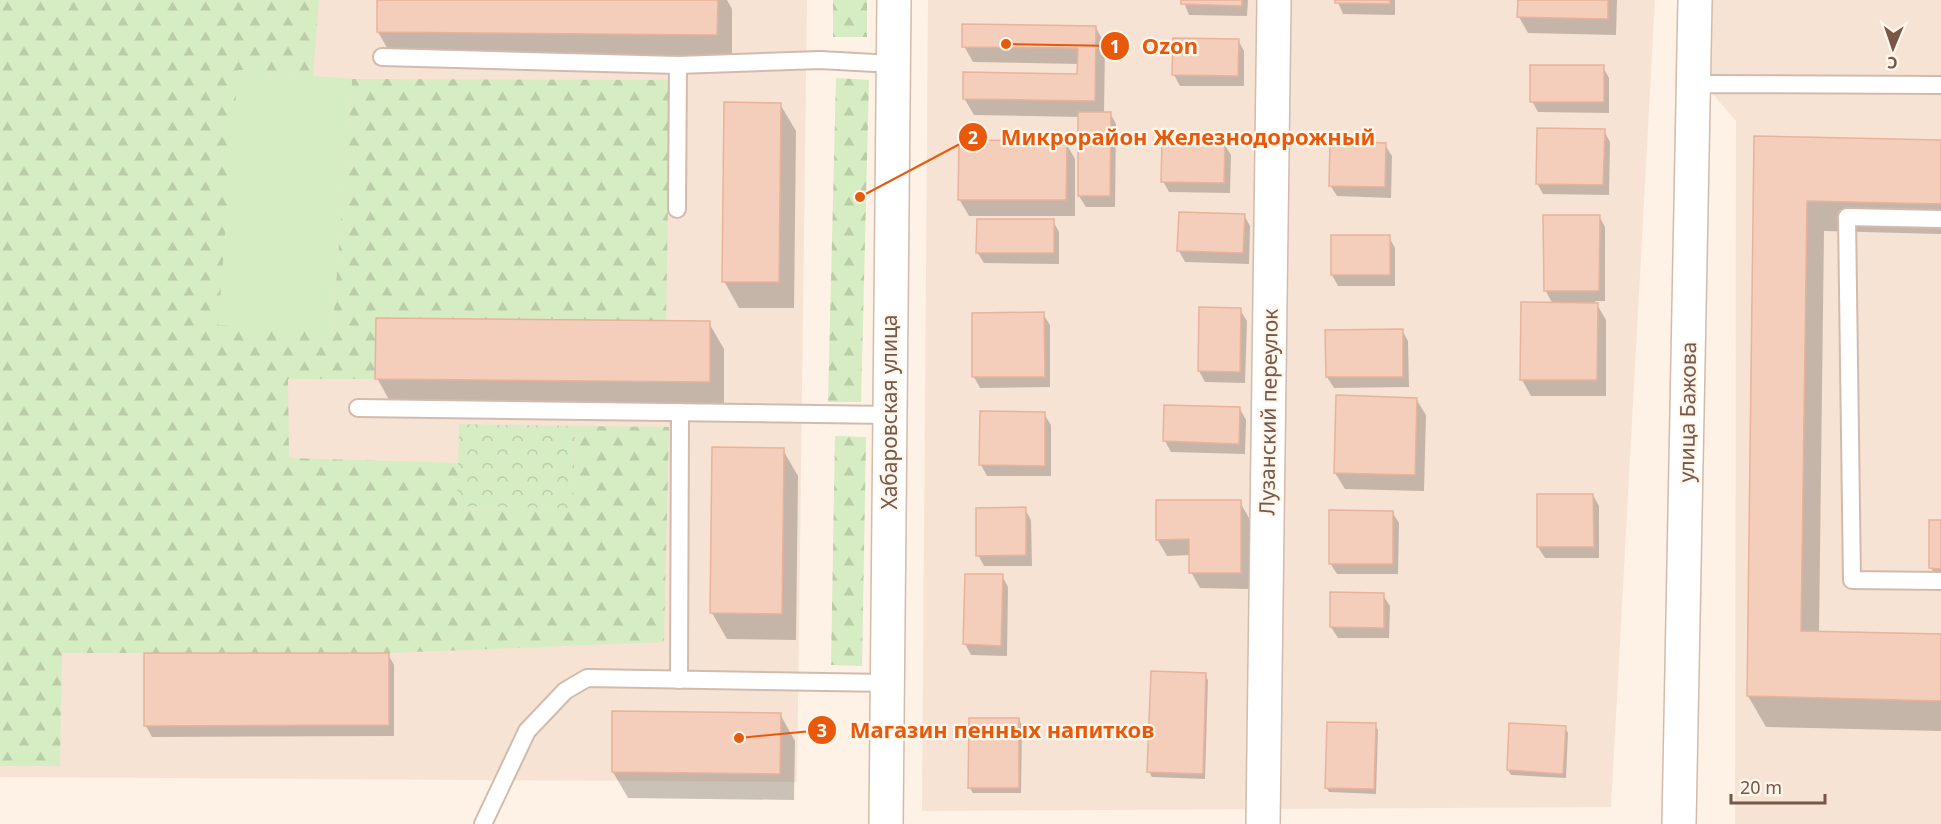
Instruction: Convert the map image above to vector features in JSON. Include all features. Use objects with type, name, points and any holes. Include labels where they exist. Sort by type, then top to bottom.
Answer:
[{"type":"street","name":"Хабаровская улица","points":[[886,824],[894,0]]},
{"type":"street","name":"Лузанский переулок","points":[[1263,824],[1274,0]]},
{"type":"street","name":"улица Бажова","points":[[1679,824],[1695,0]]},
{"type":"lane","points":[[382,57],[678,64],[820,60],[893,64]]},
{"type":"lane","points":[[677,209],[678,64]]},
{"type":"lane","points":[[1694,87],[1708,84],[1941,85]]},
{"type":"lane","points":[[1941,219],[1847,217],[1852,580],[1941,581]]},
{"type":"lane","points":[[358,408],[890,415]]},
{"type":"lane","points":[[679,680],[680,412]]},
{"type":"lane","points":[[483,824],[527,731],[566,692],[587,678],[888,683]]},
{"type":"shaded area","points":[[0,0],[807,0],[797,782],[0,777]]},
{"type":"shaded area","points":[[928,0],[1655,0],[1611,807],[922,811]]},
{"type":"shaded area","points":[[1710,0],[1941,0],[1941,824],[1735,824],[1736,121],[1712,93]]},
{"type":"green space","points":[[0,0],[319,0],[313,76],[238,70],[332,333],[352,79],[670,80],[666,321],[376,318],[375,379],[288,379],[289,458],[458,463],[458,506],[573,508],[575,426],[669,427],[664,642],[389,653],[62,653],[60,766],[0,766]]},
{"type":"green space","points":[[833,0],[867,0],[867,37],[833,37]]},
{"type":"green space","points":[[238,70],[352,79],[332,333],[218,325]]},
{"type":"green space","points":[[836,78],[869,80],[861,402],[828,402]]},
{"type":"green space","points":[[459,424],[575,426],[573,508],[457,506]]},
{"type":"green space","points":[[835,436],[866,437],[862,666],[831,665]]},
{"type":"building","points":[[377,0],[718,0],[717,35],[377,32]]},
{"type":"building","points":[[1181,0],[1242,0],[1242,6],[1181,4]]},
{"type":"building","points":[[1335,0],[1390,0],[1390,4],[1335,3]]},
{"type":"building","points":[[1518,0],[1608,0],[1608,19],[1517,17]]},
{"type":"building","points":[[962,24],[1096,26],[1095,101],[963,99],[963,72],[1077,74],[1078,48],[962,47]]},
{"type":"building","points":[[1173,38],[1239,39],[1238,76],[1172,75]]},
{"type":"building","points":[[1530,65],[1604,65],[1604,102],[1530,102]]},
{"type":"building","points":[[724,102],[781,103],[779,282],[722,282]]},
{"type":"building","points":[[1078,112],[1111,112],[1110,196],[1078,196]]},
{"type":"building","points":[[1537,128],[1605,129],[1603,185],[1536,184]]},
{"type":"building","points":[[1754,136],[1941,140],[1941,204],[1807,201],[1801,631],[1941,634],[1941,701],[1747,696]]},
{"type":"building","points":[[959,140],[1067,141],[1066,200],[958,200]]},
{"type":"building","points":[[1162,141],[1225,143],[1224,183],[1161,182]]},
{"type":"building","points":[[1330,141],[1386,143],[1385,187],[1329,186]]},
{"type":"building","points":[[1179,212],[1245,214],[1243,253],[1177,251]]},
{"type":"building","points":[[1543,215],[1600,215],[1599,291],[1544,291]]},
{"type":"building","points":[[977,219],[1054,219],[1054,253],[976,253]]},
{"type":"building","points":[[1331,235],[1390,235],[1390,275],[1331,275]]},
{"type":"building","points":[[1521,302],[1598,303],[1597,380],[1520,380]]},
{"type":"building","points":[[1199,307],[1241,308],[1240,372],[1198,371]]},
{"type":"building","points":[[1044,312],[1045,377],[972,377],[972,313]]},
{"type":"building","points":[[376,318],[710,321],[710,382],[375,379]]},
{"type":"building","points":[[1403,329],[1403,377],[1326,377],[1325,330]]},
{"type":"building","points":[[1336,395],[1417,398],[1415,475],[1334,473]]},
{"type":"building","points":[[1164,405],[1240,407],[1239,444],[1163,441]]},
{"type":"building","points":[[980,411],[1045,412],[1045,466],[979,465]]},
{"type":"building","points":[[712,447],[784,448],[782,614],[710,613]]},
{"type":"building","points":[[1537,494],[1593,494],[1594,547],[1537,547]]},
{"type":"building","points":[[1156,500],[1241,500],[1241,573],[1189,573],[1189,539],[1156,540]]},
{"type":"building","points":[[1026,507],[1026,555],[976,556],[976,508]]},
{"type":"building","points":[[1329,510],[1393,511],[1393,564],[1329,564]]},
{"type":"building","points":[[1929,520],[1941,520],[1941,569],[1929,568]]},
{"type":"building","points":[[965,574],[1003,574],[1001,646],[963,644]]},
{"type":"building","points":[[1330,592],[1384,593],[1384,628],[1330,627]]},
{"type":"building","points":[[144,653],[389,653],[389,725],[144,726]]},
{"type":"building","points":[[1151,671],[1206,673],[1203,774],[1147,772]]},
{"type":"building","points":[[612,711],[781,713],[780,774],[612,772]]},
{"type":"building","points":[[969,718],[1019,718],[1019,788],[968,788]]},
{"type":"building","points":[[1327,722],[1376,723],[1374,789],[1325,788]]},
{"type":"building","points":[[1509,723],[1566,726],[1563,774],[1507,770]]},
{"type":"place","name":"Ozon","points":[[1006,44]]},
{"type":"place","name":"Микрорайон Железнодорожный","points":[[860,197]]},
{"type":"place","name":"Магазин пенных напитков","points":[[739,738]]}]
